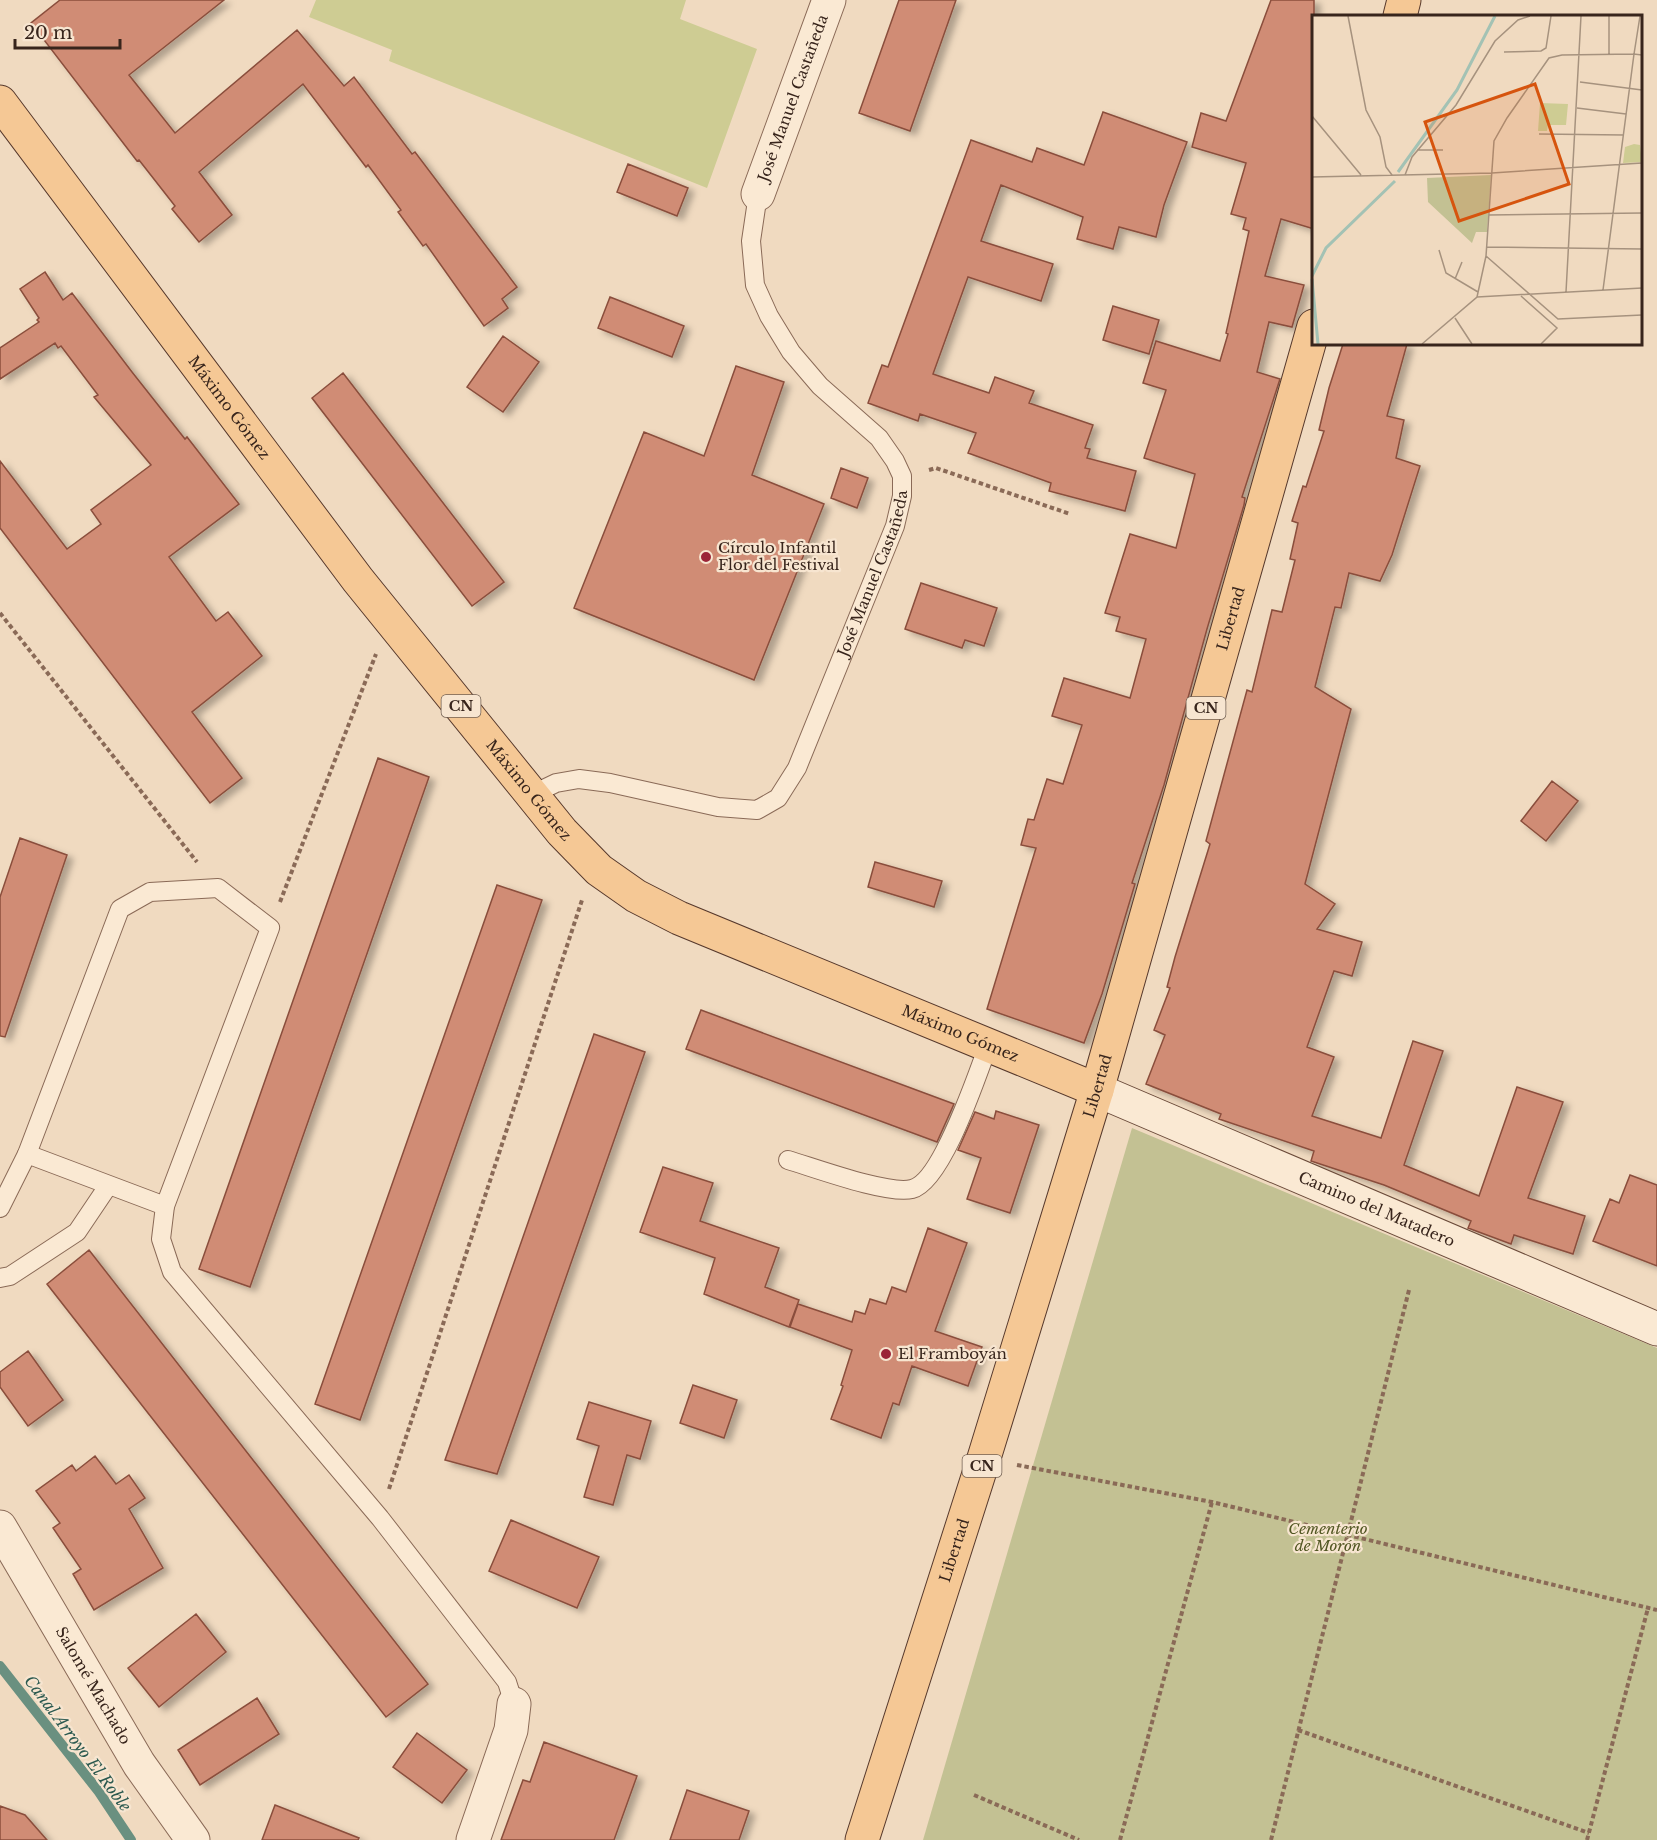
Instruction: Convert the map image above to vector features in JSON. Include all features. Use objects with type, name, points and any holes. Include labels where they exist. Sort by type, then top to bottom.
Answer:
[{"type":"main road","points":[[1400,15],[1404,0]]},
{"type":"main road","name":"Máximo Gómez","points":[[2,109],[358,580],[531,795],[562,832],[599,870],[636,896],[679,918],[1097,1090]]},
{"type":"main road","name":"Libertad","points":[[862,1840],[984,1458],[1097,1090],[1312,333]]},
{"type":"street","name":"José Manuel Castañeda","points":[[758,194],[829,0]]},
{"type":"street","name":"Camino del Matadero","points":[[1097,1090],[1657,1329]]},
{"type":"street","name":"Salomé Machado","points":[[0,1527],[140,1764],[193,1840]]},
{"type":"street","points":[[473,1840],[511,1730],[514,1704]]},
{"type":"lane","name":"José Manuel Castañeda","points":[[531,795],[556,783],[579,779],[610,783],[718,807],[757,810],[778,798],[797,768],[895,526],[902,496],[902,476],[895,461],[879,438],[820,387],[791,352],[769,316],[755,285],[751,241],[758,194]]},
{"type":"lane","points":[[0,1208],[27,1154],[120,909],[150,892],[218,888],[270,928],[165,1206],[161,1239],[172,1272],[380,1518],[507,1682],[514,1704]]},
{"type":"lane","points":[[788,1160],[894,1190],[914,1189],[931,1176],[958,1125],[988,1046]]},
{"type":"lane","points":[[27,1154],[165,1206]]},
{"type":"lane","points":[[0,1278],[10,1276],[76,1232],[108,1186]]},
{"type":"path","points":[[902,476],[936,468],[1070,514]]},
{"type":"path","points":[[0,614],[218,888]]},
{"type":"path","points":[[270,928],[390,618]]},
{"type":"path","points":[[380,1518],[582,899],[599,870]]},
{"type":"path","points":[[1272,1840],[1409,1290]]},
{"type":"path","points":[[984,1458],[1212,1502],[1657,1610]]},
{"type":"path","points":[[1120,1840],[1212,1502]]},
{"type":"path","points":[[1587,1840],[1648,1608]]},
{"type":"path","points":[[1298,1730],[1589,1833]]},
{"type":"path","points":[[974,1795],[1079,1840]]},
{"type":"shaded area","points":[[316,0],[686,0],[680,19],[757,49],[707,188],[389,61],[392,50],[309,17]]},
{"type":"green space","name":"Cementerio de Morón","points":[[1132,1128],[1657,1348],[1657,1840],[923,1840]]},
{"type":"building","points":[[60,0],[224,0],[129,75],[175,133],[297,30],[344,86],[354,77],[412,154],[415,152],[517,287],[502,299],[508,308],[484,326],[426,244],[423,246],[398,212],[401,210],[368,165],[366,167],[303,84],[199,172],[232,215],[199,242],[172,209],[175,206],[139,160],[137,161],[31,23]]},
{"type":"building","points":[[899,0],[956,0],[910,131],[859,113]]},
{"type":"building","points":[[1271,0],[1314,0],[1314,15],[1312,15],[1312,228],[1281,219],[1265,276],[1304,285],[1292,327],[1269,322],[1257,372],[1280,379],[1242,497],[1245,498],[1244,505],[1164,785],[1132,883],[1135,884],[1102,994],[1084,1043],[987,1009],[1036,848],[1021,845],[1028,819],[1034,820],[1047,779],[1063,784],[1082,725],[1052,716],[1064,678],[1130,698],[1146,639],[1116,631],[1120,617],[1105,613],[1130,534],[1176,548],[1195,474],[1144,458],[1166,390],[1143,383],[1156,341],[1220,361],[1228,334],[1226,333],[1249,231],[1243,229],[1246,218],[1231,214],[1246,163],[1192,147],[1201,113],[1226,121]]},
{"type":"building","points":[[1103,112],[1187,142],[1164,205],[1156,237],[1119,227],[1113,249],[1077,239],[1083,217],[1001,185],[981,241],[1053,264],[1041,301],[968,277],[933,374],[989,393],[995,377],[1034,391],[1029,403],[1093,425],[1085,448],[1090,449],[1087,458],[1136,471],[1125,511],[1049,491],[1051,483],[968,453],[976,433],[920,414],[918,421],[868,403],[882,365],[888,367],[971,140],[1032,162],[1037,148],[1084,165]]},
{"type":"building","points":[[628,164],[688,188],[677,216],[617,192]]},
{"type":"building","points":[[45,272],[63,300],[72,293],[185,439],[187,437],[239,504],[169,557],[216,621],[228,612],[262,656],[192,712],[242,778],[210,803],[0,528],[0,461],[67,549],[101,524],[91,510],[151,465],[94,397],[98,395],[61,346],[58,348],[55,343],[0,379],[0,348],[39,322],[37,320],[39,318],[20,289]]},
{"type":"building","points":[[610,297],[684,326],[672,357],[598,328]]},
{"type":"building","points":[[1113,306],[1159,320],[1149,354],[1103,340]]},
{"type":"building","points":[[503,336],[539,362],[503,412],[467,387]]},
{"type":"building","points":[[1343,345],[1407,345],[1387,416],[1404,420],[1396,458],[1420,466],[1392,555],[1380,581],[1349,573],[1341,608],[1335,607],[1315,687],[1351,709],[1305,884],[1335,904],[1317,929],[1362,942],[1352,976],[1334,971],[1307,1047],[1334,1057],[1312,1116],[1381,1138],[1413,1041],[1443,1051],[1404,1165],[1479,1196],[1517,1087],[1563,1102],[1528,1198],[1585,1216],[1573,1254],[1514,1235],[1511,1244],[1468,1228],[1471,1221],[1384,1185],[1311,1161],[1314,1151],[1219,1119],[1221,1114],[1146,1084],[1165,1035],[1154,1030],[1170,988],[1167,987],[1175,957],[1210,844],[1206,841],[1247,690],[1252,692],[1272,610],[1282,612],[1295,560],[1290,559],[1298,523],[1292,521],[1303,486],[1306,487],[1324,431],[1319,430]]},
{"type":"building","points":[[736,366],[784,382],[752,475],[824,504],[754,680],[574,608],[644,432],[704,456]]},
{"type":"building","points":[[343,373],[504,582],[472,606],[312,398]]},
{"type":"building","points":[[841,468],[868,478],[857,508],[831,498]]},
{"type":"building","points":[[921,583],[997,608],[984,646],[965,640],[962,648],[905,629]]},
{"type":"building","points":[[378,758],[429,777],[250,1287],[199,1269]]},
{"type":"building","points":[[1552,781],[1578,801],[1546,841],[1521,821]]},
{"type":"building","points":[[20,838],[67,855],[5,1037],[0,1036],[0,897]]},
{"type":"building","points":[[875,862],[942,881],[934,907],[868,887]]},
{"type":"building","points":[[497,885],[542,900],[360,1420],[315,1404]]},
{"type":"building","points":[[701,1010],[954,1104],[937,1142],[686,1049]]},
{"type":"building","points":[[594,1034],[645,1052],[497,1474],[445,1460]]},
{"type":"building","points":[[996,1111],[1039,1125],[1010,1213],[967,1199],[981,1158],[958,1150],[975,1112],[994,1119]]},
{"type":"building","points":[[663,1167],[713,1183],[700,1221],[779,1248],[765,1287],[799,1300],[789,1327],[704,1294],[715,1258],[640,1232]]},
{"type":"building","points":[[1630,1175],[1657,1185],[1657,1266],[1593,1241],[1610,1199],[1619,1203]]},
{"type":"building","points":[[928,1228],[967,1243],[935,1331],[982,1347],[968,1386],[912,1366],[899,1405],[893,1403],[881,1438],[831,1419],[843,1386],[841,1385],[852,1350],[790,1327],[798,1304],[852,1322],[855,1311],[865,1314],[870,1299],[886,1304],[892,1287],[906,1292]]},
{"type":"building","points":[[89,1250],[428,1684],[386,1717],[47,1284]]},
{"type":"building","points":[[28,1351],[63,1400],[28,1426],[0,1387],[0,1372]]},
{"type":"building","points":[[693,1385],[737,1400],[724,1438],[680,1423]]},
{"type":"building","points":[[589,1402],[651,1421],[640,1459],[627,1455],[613,1505],[584,1497],[599,1446],[577,1439]]},
{"type":"building","points":[[95,1456],[116,1484],[129,1475],[145,1498],[129,1509],[163,1568],[94,1610],[73,1574],[81,1569],[53,1528],[60,1523],[36,1491],[72,1465],[76,1471]]},
{"type":"building","points":[[511,1520],[599,1557],[577,1608],[489,1571]]},
{"type":"building","points":[[196,1614],[226,1652],[159,1707],[128,1668]]},
{"type":"building","points":[[257,1698],[279,1734],[200,1785],[178,1750]]},
{"type":"building","points":[[417,1733],[467,1770],[442,1803],[393,1767]]},
{"type":"building","points":[[544,1742],[637,1776],[614,1840],[501,1840],[523,1780],[530,1782]]},
{"type":"building","points":[[687,1790],[749,1811],[739,1840],[670,1840]]},
{"type":"building","points":[[275,1805],[359,1838],[358,1840],[262,1840]]},
{"type":"building","points":[[0,1806],[25,1815],[47,1840],[0,1840]]},
{"type":"waterway","name":"Canal Arroyo El Roble","points":[[0,1666],[99,1792],[131,1840]]},
{"type":"place","name":"Círculo Infantil Flor del Festival","points":[[706,557]]},
{"type":"place","name":"El Framboyán","points":[[886,1354]]}]
